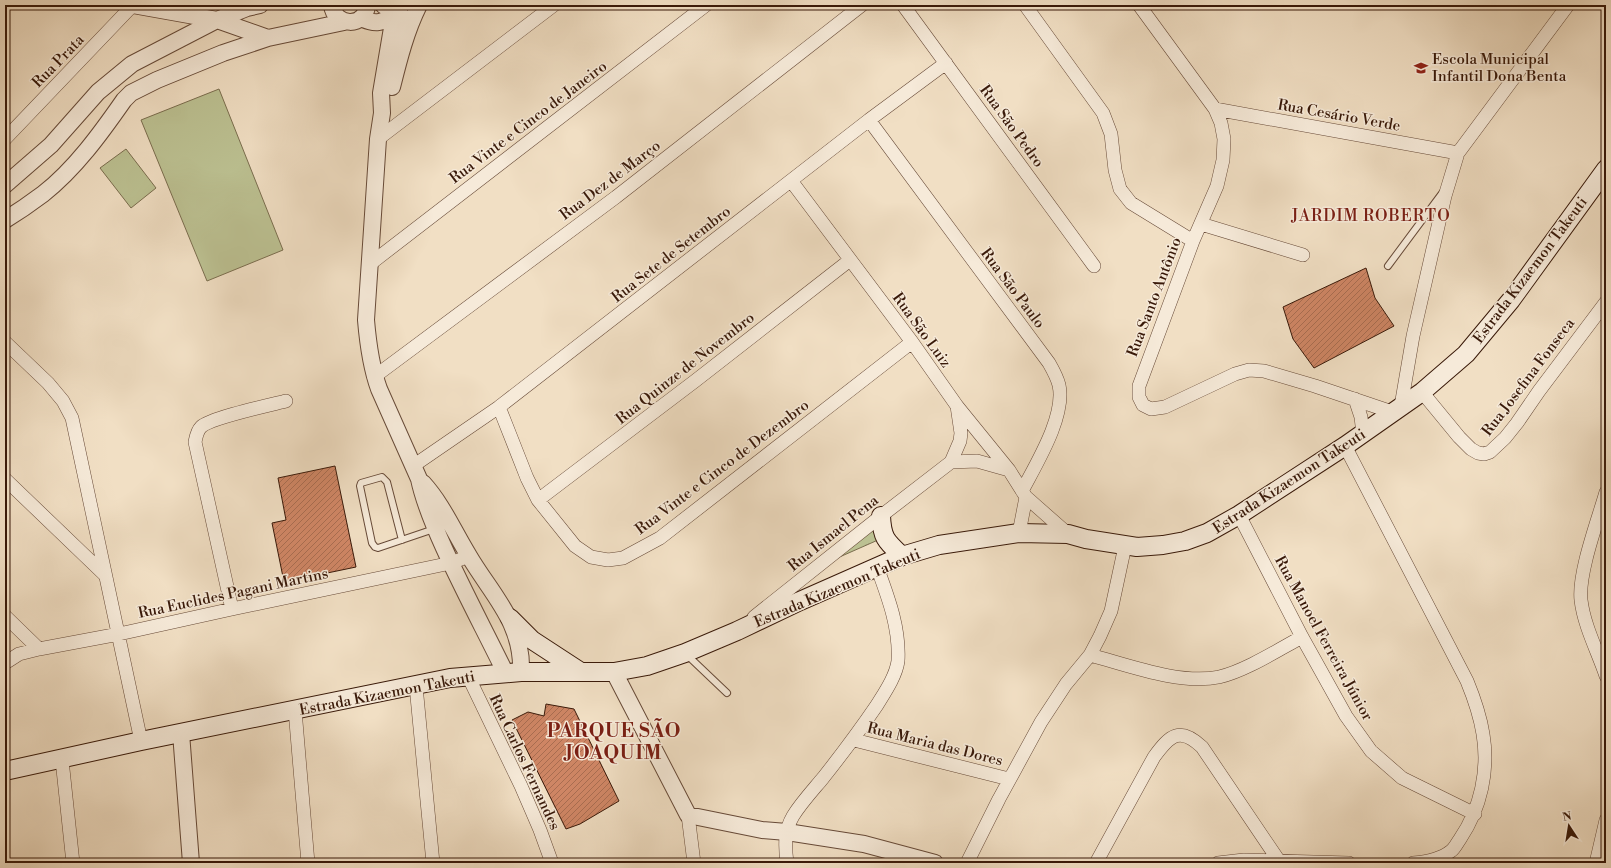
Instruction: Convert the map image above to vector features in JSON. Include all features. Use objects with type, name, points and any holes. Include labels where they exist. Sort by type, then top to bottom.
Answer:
[{"type":"main road","name":"Estrada Kizaemon Takeuti","points":[[5,771],[62,760],[141,741],[450,678],[513,672],[614,672],[647,666],[685,653],[737,631],[800,601],[902,556],[940,545],[1018,533],[1068,534],[1086,539],[1137,547],[1164,545],[1185,541],[1207,533],[1239,515],[1345,446],[1422,392],[1466,354],[1484,334],[1510,300],[1606,169]]},
{"type":"main road","points":[[881,516],[882,529],[886,541],[902,556]]},
{"type":"main road","points":[[510,618],[532,640],[581,672]]},
{"type":"street","points":[[132,5],[217,20],[268,38]]},
{"type":"street","name":"Rua Prata","points":[[5,139],[132,5]]},
{"type":"street","points":[[217,20],[231,5]]},
{"type":"street","points":[[332,5],[336,16],[344,22]]},
{"type":"street","points":[[383,5],[392,11],[403,13],[415,5]]},
{"type":"street","points":[[382,113],[389,97],[401,49],[412,18],[419,5]]},
{"type":"street","points":[[378,139],[554,5]]},
{"type":"street","name":"Rua Vinte e Cinco de Janeiro","points":[[370,264],[706,5]]},
{"type":"street","name":"Rua Dez de Março","points":[[374,377],[616,197],[862,5]]},
{"type":"street","name":"Rua São Pedro","points":[[903,5],[1094,266]]},
{"type":"street","points":[[1025,5],[1103,113],[1108,123],[1112,139],[1115,170],[1120,189],[1131,203],[1192,241]]},
{"type":"street","name":"Rua Santo Antônio","points":[[1139,5],[1215,109],[1222,128],[1224,139],[1223,160],[1217,186],[1192,241],[1139,386],[1139,397],[1144,405],[1151,409],[1165,407],[1235,374],[1250,370],[1264,371],[1355,399],[1397,409]]},
{"type":"street","points":[[1397,409],[1448,186],[1458,153],[1568,5]]},
{"type":"street","points":[[5,185],[29,166],[51,145],[98,92],[127,67],[217,20],[251,6]]},
{"type":"street","points":[[5,220],[44,193],[59,180],[77,161],[131,93],[157,80],[223,53],[268,38],[344,22],[353,22],[364,12],[367,21],[380,22],[389,20],[397,11]]},
{"type":"street","points":[[397,11],[401,49]]},
{"type":"street","points":[[397,11],[381,96],[382,113],[378,139],[366,320],[374,377],[416,473],[422,492],[451,563],[513,672]]},
{"type":"street","name":"Rua Sete de Setembro","points":[[416,473],[499,407],[792,182],[869,120],[946,63]]},
{"type":"street","name":"Rua Cesário Verde","points":[[1215,109],[1458,153]]},
{"type":"street","name":"Rua São Paulo","points":[[869,120],[1049,363],[1059,385],[1060,398],[1056,418],[1046,447],[1024,494]]},
{"type":"street","name":"Rua São Luiz","points":[[792,182],[912,342],[957,406],[1009,470],[1024,494],[1068,534]]},
{"type":"street","points":[[1201,224],[1303,255]]},
{"type":"street","name":"Rua Quinze de Novembro","points":[[538,500],[695,381],[850,260]]},
{"type":"street","name":"Rua Josefina Fonseca","points":[[1422,392],[1459,437],[1471,449],[1478,453],[1484,454],[1490,452],[1518,423],[1539,391],[1606,302]]},
{"type":"street","points":[[5,342],[48,383],[63,400],[72,418],[141,741]]},
{"type":"street","name":"Rua Vinte e Cinco de Dezembro","points":[[499,407],[527,478],[538,500],[575,546],[592,557],[608,560],[624,558],[660,538],[912,342]]},
{"type":"street","points":[[1355,399],[1361,417],[1362,434]]},
{"type":"street","points":[[232,609],[196,442],[196,435],[200,428],[212,421],[286,401]]},
{"type":"street","name":"Rua Ismael Pena","points":[[737,631],[951,462],[960,441],[961,433],[957,406]]},
{"type":"street","points":[[1345,446],[1467,681],[1477,706],[1484,734],[1486,767],[1474,814],[1465,832],[1452,850],[1443,856],[1426,862],[1413,863]]},
{"type":"street","points":[[951,462],[977,461],[1009,470]]},
{"type":"street","points":[[416,473],[442,507],[469,556],[510,618],[520,647],[513,672]]},
{"type":"street","points":[[5,479],[105,574]]},
{"type":"street","points":[[1606,492],[1582,576],[1581,598],[1583,610],[1606,676]]},
{"type":"street","points":[[1018,533],[1024,494]]},
{"type":"street","name":"Rua Manoel Ferreira Júnior","points":[[1239,515],[1302,637],[1346,716],[1371,751],[1402,778],[1474,814]]},
{"type":"street","points":[[967,863],[1009,779],[1041,722],[1066,684],[1090,655],[1100,636],[1111,611],[1125,546]]},
{"type":"street","name":"Rua Euclides Pagani Martins","points":[[5,663],[19,654],[39,648],[118,634],[451,563],[469,556]]},
{"type":"street","points":[[787,863],[785,847],[787,832],[793,816],[854,740],[892,680],[898,662],[897,634],[889,600],[877,567]]},
{"type":"street","points":[[5,616],[39,648]]},
{"type":"street","points":[[1090,655],[1175,677],[1199,680],[1220,677],[1243,668],[1302,637]]},
{"type":"street","points":[[614,672],[688,815],[694,863]]},
{"type":"street","name":"Rua Carlos Fernandes","points":[[468,676],[521,786],[552,863]]},
{"type":"street","points":[[416,686],[433,863]]},
{"type":"street","points":[[295,710],[308,863]]},
{"type":"street","points":[[181,734],[191,863]]},
{"type":"street","points":[[1096,863],[1154,757],[1164,744],[1179,735],[1192,738],[1202,747],[1279,861]]},
{"type":"street","name":"Rua Maria das Dores","points":[[854,740],[1009,779]]},
{"type":"street","points":[[62,760],[73,863]]},
{"type":"street","points":[[688,815],[762,830],[787,832],[864,844],[935,863]]},
{"type":"street","points":[[1596,863],[1606,820]]},
{"type":"street","points":[[1218,863],[1244,860],[1349,863]]},
{"type":"lane","points":[[1388,266],[1448,186]]},
{"type":"lane","points":[[402,540],[387,482],[382,477],[361,483],[360,486],[364,508],[374,547],[378,548],[402,540],[436,528]]},
{"type":"lane","points":[[685,653],[727,693]]},
{"type":"green space","points":[[219,89],[283,250],[207,281],[141,120]]},
{"type":"green space","points":[[126,149],[156,188],[131,208],[100,168]]},
{"type":"green space","points":[[872,524],[878,540],[801,574]]},
{"type":"building","points":[[1366,268],[1375,298],[1394,326],[1314,368],[1293,339],[1283,307]]},
{"type":"building","points":[[335,466],[356,567],[284,582],[272,523],[286,520],[278,478]]},
{"type":"building","points":[[546,704],[574,709],[619,801],[580,824],[566,829],[512,720],[528,712],[544,716]]},
{"type":"place","name":"Escola Municipal Infantil Dona Benta","points":[[1421,68]]},
{"type":"district","name":"JARDIM ROBERTO","points":[[1371,215]]},
{"type":"district","name":"PARQUE SÃO JOAQUIM","points":[[614,741]]}]
